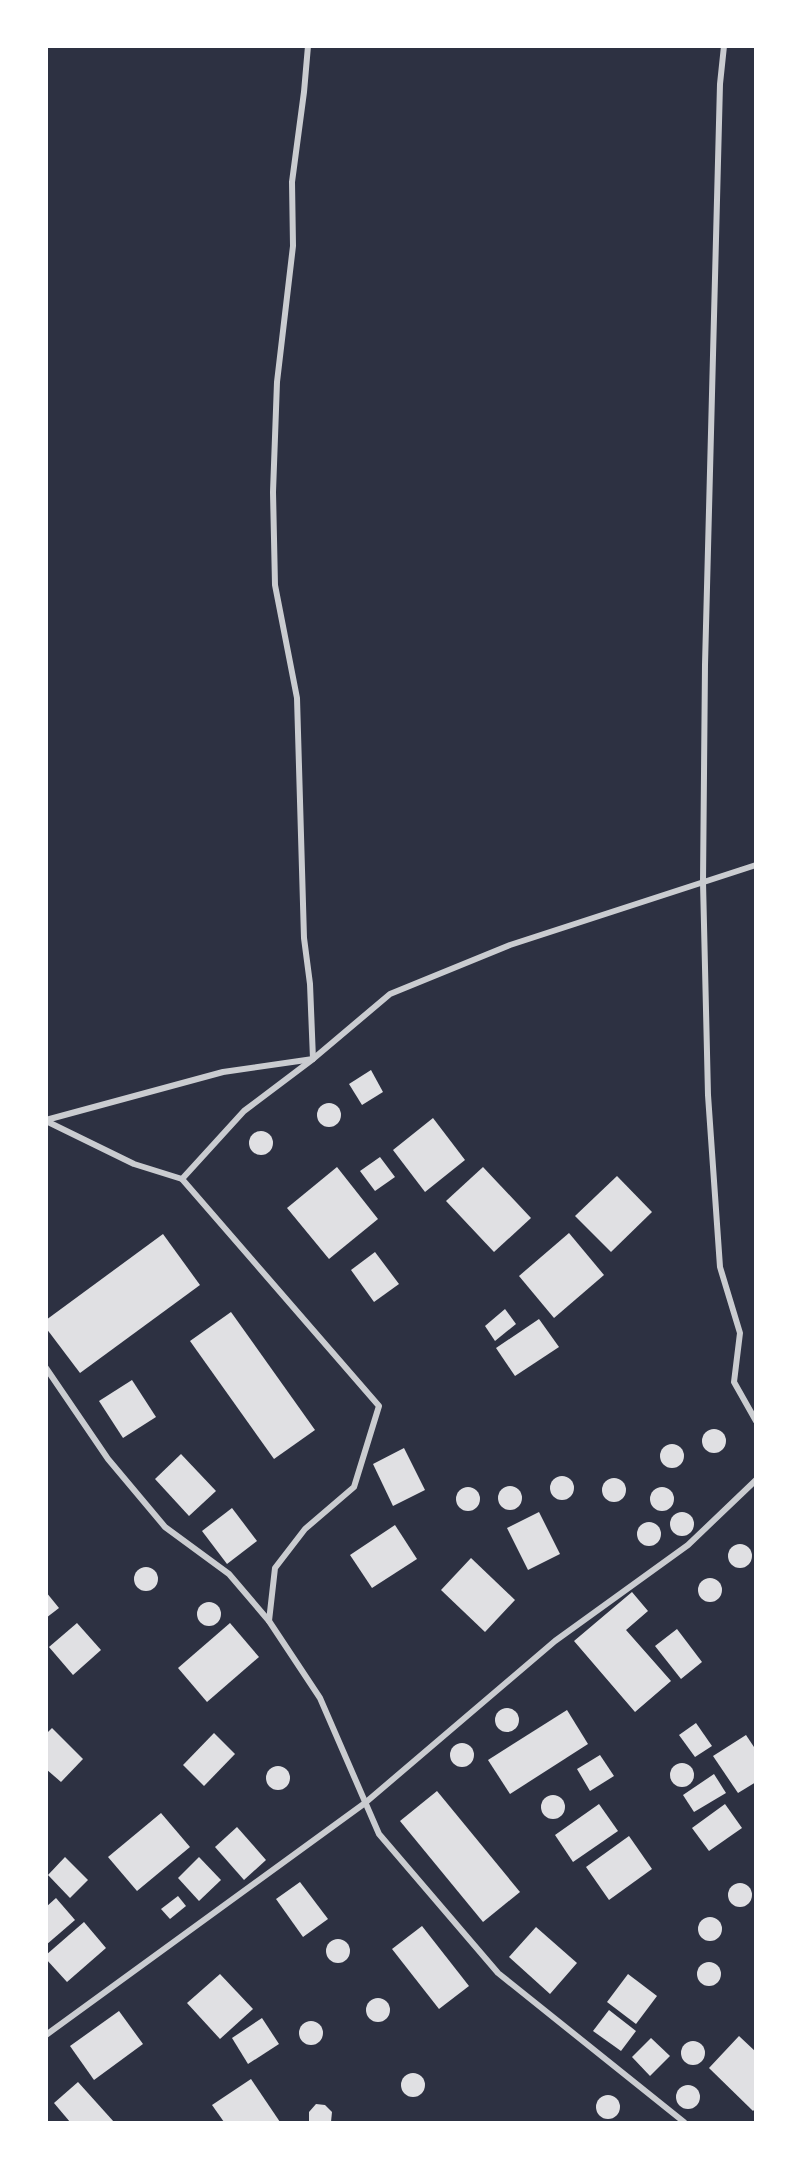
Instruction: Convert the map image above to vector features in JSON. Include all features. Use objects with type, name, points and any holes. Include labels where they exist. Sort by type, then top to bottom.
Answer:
[{"type":"street","points":[[308,46],[292,182],[293,246],[277,382],[273,492],[275,585],[297,698],[304,938],[310,984],[313,1059]]},
{"type":"street","points":[[723,46],[705,665],[703,882],[708,1095],[720,1267],[740,1332],[734,1382],[756,1421]]},
{"type":"street","points":[[182,1179],[244,1111],[313,1059],[390,994],[510,945],[756,865]]},
{"type":"street","points":[[46,1121],[223,1072],[313,1059]]},
{"type":"street","points":[[46,1121],[134,1164],[182,1179],[379,1407],[354,1487],[305,1529],[275,1568],[269,1621]]},
{"type":"street","points":[[46,1368],[108,1459],[165,1527],[229,1574],[269,1621],[320,1698],[379,1834],[498,1972],[684,2122]]},
{"type":"street","points":[[46,2034],[365,1803],[555,1641],[688,1545],[756,1480]]},
{"type":"building","points":[[371,1070],[383,1092],[362,1105],[349,1084]]},
{"type":"building","points":[[329,1103],[337,1107],[341,1115],[337,1123],[329,1127],[321,1123],[317,1115],[321,1107]]},
{"type":"building","points":[[433,1118],[465,1160],[425,1192],[393,1150]]},
{"type":"building","points":[[261,1131],[269,1135],[273,1143],[269,1151],[261,1155],[253,1151],[249,1143],[253,1135]]},
{"type":"building","points":[[380,1157],[395,1177],[375,1191],[360,1171]]},
{"type":"building","points":[[337,1167],[378,1219],[329,1259],[287,1208]]},
{"type":"building","points":[[483,1167],[531,1218],[494,1252],[446,1201]]},
{"type":"building","points":[[617,1176],[652,1212],[611,1252],[575,1216]]},
{"type":"building","points":[[569,1233],[604,1275],[554,1318],[519,1276]]},
{"type":"building","points":[[163,1234],[200,1285],[80,1373],[46,1328],[46,1320]]},
{"type":"building","points":[[375,1252],[399,1284],[374,1302],[351,1270]]},
{"type":"building","points":[[505,1309],[516,1324],[495,1341],[485,1326]]},
{"type":"building","points":[[231,1312],[315,1430],[274,1459],[190,1341]]},
{"type":"building","points":[[539,1319],[559,1347],[515,1376],[496,1348]]},
{"type":"building","points":[[132,1380],[156,1417],[123,1438],[99,1401]]},
{"type":"building","points":[[714,1429],[722,1433],[726,1441],[722,1449],[714,1453],[706,1449],[702,1441],[706,1433]]},
{"type":"building","points":[[672,1444],[677,1445],[683,1451],[683,1461],[677,1467],[672,1468],[667,1467],[661,1461],[660,1456],[661,1451],[667,1445]]},
{"type":"building","points":[[404,1448],[425,1490],[393,1506],[373,1464]]},
{"type":"building","points":[[181,1454],[216,1491],[189,1516],[155,1479]]},
{"type":"building","points":[[562,1476],[567,1477],[573,1483],[573,1493],[567,1499],[562,1500],[557,1499],[551,1493],[550,1488],[551,1483],[557,1477]]},
{"type":"building","points":[[614,1478],[619,1479],[625,1485],[625,1495],[619,1501],[614,1502],[609,1501],[603,1495],[602,1490],[603,1485],[609,1479]]},
{"type":"building","points":[[510,1486],[515,1487],[521,1493],[521,1503],[515,1509],[510,1510],[505,1509],[499,1503],[498,1498],[499,1493],[505,1487]]},
{"type":"building","points":[[468,1487],[473,1488],[479,1494],[479,1504],[473,1510],[468,1511],[463,1510],[457,1504],[456,1499],[457,1494],[463,1488]]},
{"type":"building","points":[[662,1487],[667,1488],[673,1494],[673,1504],[667,1510],[662,1511],[657,1510],[651,1504],[650,1499],[651,1494],[657,1488]]},
{"type":"building","points":[[232,1508],[257,1541],[227,1564],[202,1531]]},
{"type":"building","points":[[539,1512],[560,1554],[528,1570],[507,1528]]},
{"type":"building","points":[[682,1512],[690,1516],[694,1524],[690,1532],[682,1536],[674,1532],[670,1524],[674,1516]]},
{"type":"building","points":[[649,1522],[654,1523],[660,1529],[660,1539],[654,1545],[649,1546],[644,1545],[638,1539],[637,1534],[638,1529],[644,1523]]},
{"type":"building","points":[[395,1525],[417,1559],[372,1588],[350,1555]]},
{"type":"building","points":[[740,1544],[745,1545],[751,1551],[751,1561],[745,1567],[740,1568],[735,1567],[729,1561],[728,1556],[729,1551],[735,1545]]},
{"type":"building","points":[[471,1558],[515,1600],[485,1632],[441,1590]]},
{"type":"building","points":[[146,1567],[151,1568],[157,1574],[157,1584],[151,1590],[146,1591],[141,1590],[135,1584],[134,1579],[135,1574],[141,1568]]},
{"type":"building","points":[[710,1578],[718,1582],[722,1590],[718,1598],[710,1602],[702,1598],[698,1590],[702,1582]]},
{"type":"building","points":[[46,1592],[59,1608],[46,1618]]},
{"type":"building","points":[[632,1592],[648,1611],[626,1630],[671,1681],[635,1712],[574,1641]]},
{"type":"building","points":[[209,1602],[217,1606],[221,1614],[217,1622],[209,1626],[201,1622],[197,1614],[201,1606]]},
{"type":"building","points":[[77,1623],[101,1650],[73,1675],[49,1647]]},
{"type":"building","points":[[230,1623],[259,1657],[207,1702],[178,1668]]},
{"type":"building","points":[[677,1629],[702,1662],[681,1679],[655,1646]]},
{"type":"building","points":[[507,1708],[515,1712],[519,1720],[515,1728],[507,1732],[499,1728],[495,1720],[499,1712]]},
{"type":"building","points":[[567,1710],[588,1744],[510,1794],[488,1760]]},
{"type":"building","points":[[696,1723],[712,1746],[695,1757],[679,1735]]},
{"type":"building","points":[[52,1728],[83,1759],[61,1782],[46,1769],[46,1734]]},
{"type":"building","points":[[214,1733],[235,1754],[204,1786],[183,1765]]},
{"type":"building","points":[[746,1735],[756,1750],[756,1782],[738,1793],[713,1756]]},
{"type":"building","points":[[462,1743],[467,1744],[473,1750],[473,1760],[467,1766],[462,1767],[457,1766],[451,1760],[450,1755],[451,1750],[457,1744]]},
{"type":"building","points":[[600,1755],[614,1776],[590,1791],[577,1769]]},
{"type":"building","points":[[682,1763],[687,1764],[693,1770],[693,1780],[687,1786],[682,1787],[677,1786],[671,1780],[670,1775],[671,1770],[677,1764]]},
{"type":"building","points":[[278,1766],[283,1767],[289,1773],[289,1783],[283,1789],[278,1790],[273,1789],[267,1783],[266,1778],[267,1773],[273,1767]]},
{"type":"building","points":[[714,1774],[726,1793],[694,1812],[683,1795]]},
{"type":"building","points":[[437,1791],[520,1892],[483,1922],[400,1821]]},
{"type":"building","points":[[553,1795],[558,1796],[564,1802],[564,1812],[558,1818],[553,1819],[548,1818],[542,1812],[541,1807],[542,1802],[548,1796]]},
{"type":"building","points":[[599,1804],[618,1831],[573,1862],[555,1835]]},
{"type":"building","points":[[725,1804],[742,1828],[709,1851],[692,1828]]},
{"type":"building","points":[[161,1813],[190,1847],[137,1891],[108,1857]]},
{"type":"building","points":[[237,1827],[266,1860],[244,1880],[215,1847]]},
{"type":"building","points":[[629,1836],[652,1869],[609,1900],[586,1867]]},
{"type":"building","points":[[65,1857],[88,1880],[70,1898],[48,1875]]},
{"type":"building","points":[[199,1857],[221,1880],[199,1901],[178,1878]]},
{"type":"building","points":[[300,1882],[328,1919],[303,1937],[276,1899]]},
{"type":"building","points":[[740,1883],[748,1887],[752,1895],[748,1903],[740,1907],[732,1903],[728,1895],[732,1887]]},
{"type":"building","points":[[178,1896],[186,1906],[170,1919],[161,1909]]},
{"type":"building","points":[[56,1898],[75,1920],[46,1945],[46,1907]]},
{"type":"building","points":[[710,1917],[715,1918],[721,1924],[721,1934],[715,1940],[710,1941],[705,1940],[699,1934],[698,1929],[699,1924],[705,1918]]},
{"type":"building","points":[[84,1922],[106,1948],[67,1982],[46,1959],[46,1955]]},
{"type":"building","points":[[422,1926],[469,1986],[439,2009],[392,1949]]},
{"type":"building","points":[[536,1927],[577,1963],[550,1994],[509,1957]]},
{"type":"building","points":[[338,1939],[346,1943],[350,1951],[346,1959],[338,1963],[330,1959],[326,1951],[330,1943]]},
{"type":"building","points":[[709,1962],[714,1963],[720,1969],[720,1979],[714,1985],[709,1986],[704,1985],[698,1979],[697,1974],[698,1969],[704,1963]]},
{"type":"building","points":[[220,1974],[253,2009],[220,2039],[187,2003]]},
{"type":"building","points":[[628,1974],[657,1996],[636,2024],[607,2002]]},
{"type":"building","points":[[378,1998],[386,2002],[390,2010],[386,2018],[378,2022],[370,2018],[366,2010],[370,2002]]},
{"type":"building","points":[[609,2010],[636,2031],[621,2051],[593,2031]]},
{"type":"building","points":[[119,2011],[143,2044],[94,2080],[70,2046]]},
{"type":"building","points":[[262,2018],[279,2044],[248,2064],[232,2038]]},
{"type":"building","points":[[311,2021],[316,2022],[322,2028],[322,2038],[316,2044],[311,2045],[306,2044],[300,2038],[299,2033],[300,2028],[306,2022]]},
{"type":"building","points":[[739,2036],[756,2052],[756,2108],[753,2111],[709,2068]]},
{"type":"building","points":[[651,2038],[670,2056],[650,2076],[632,2057]]},
{"type":"building","points":[[693,2041],[698,2042],[704,2048],[704,2058],[698,2064],[693,2065],[688,2064],[682,2058],[681,2053],[682,2048],[688,2042]]},
{"type":"building","points":[[413,2073],[421,2077],[425,2085],[421,2093],[413,2097],[405,2093],[401,2085],[405,2077]]},
{"type":"building","points":[[251,2079],[280,2122],[224,2122],[212,2105]]},
{"type":"building","points":[[78,2082],[114,2122],[70,2122],[54,2103]]},
{"type":"building","points":[[688,2085],[693,2086],[699,2092],[699,2102],[693,2108],[688,2109],[683,2108],[677,2102],[676,2097],[677,2092],[683,2086]]},
{"type":"building","points":[[608,2095],[613,2096],[619,2102],[619,2112],[613,2118],[608,2119],[603,2118],[597,2112],[596,2107],[597,2102],[603,2096]]},
{"type":"building","points":[[316,2104],[325,2105],[332,2112],[331,2122],[309,2121],[309,2112]]}]
